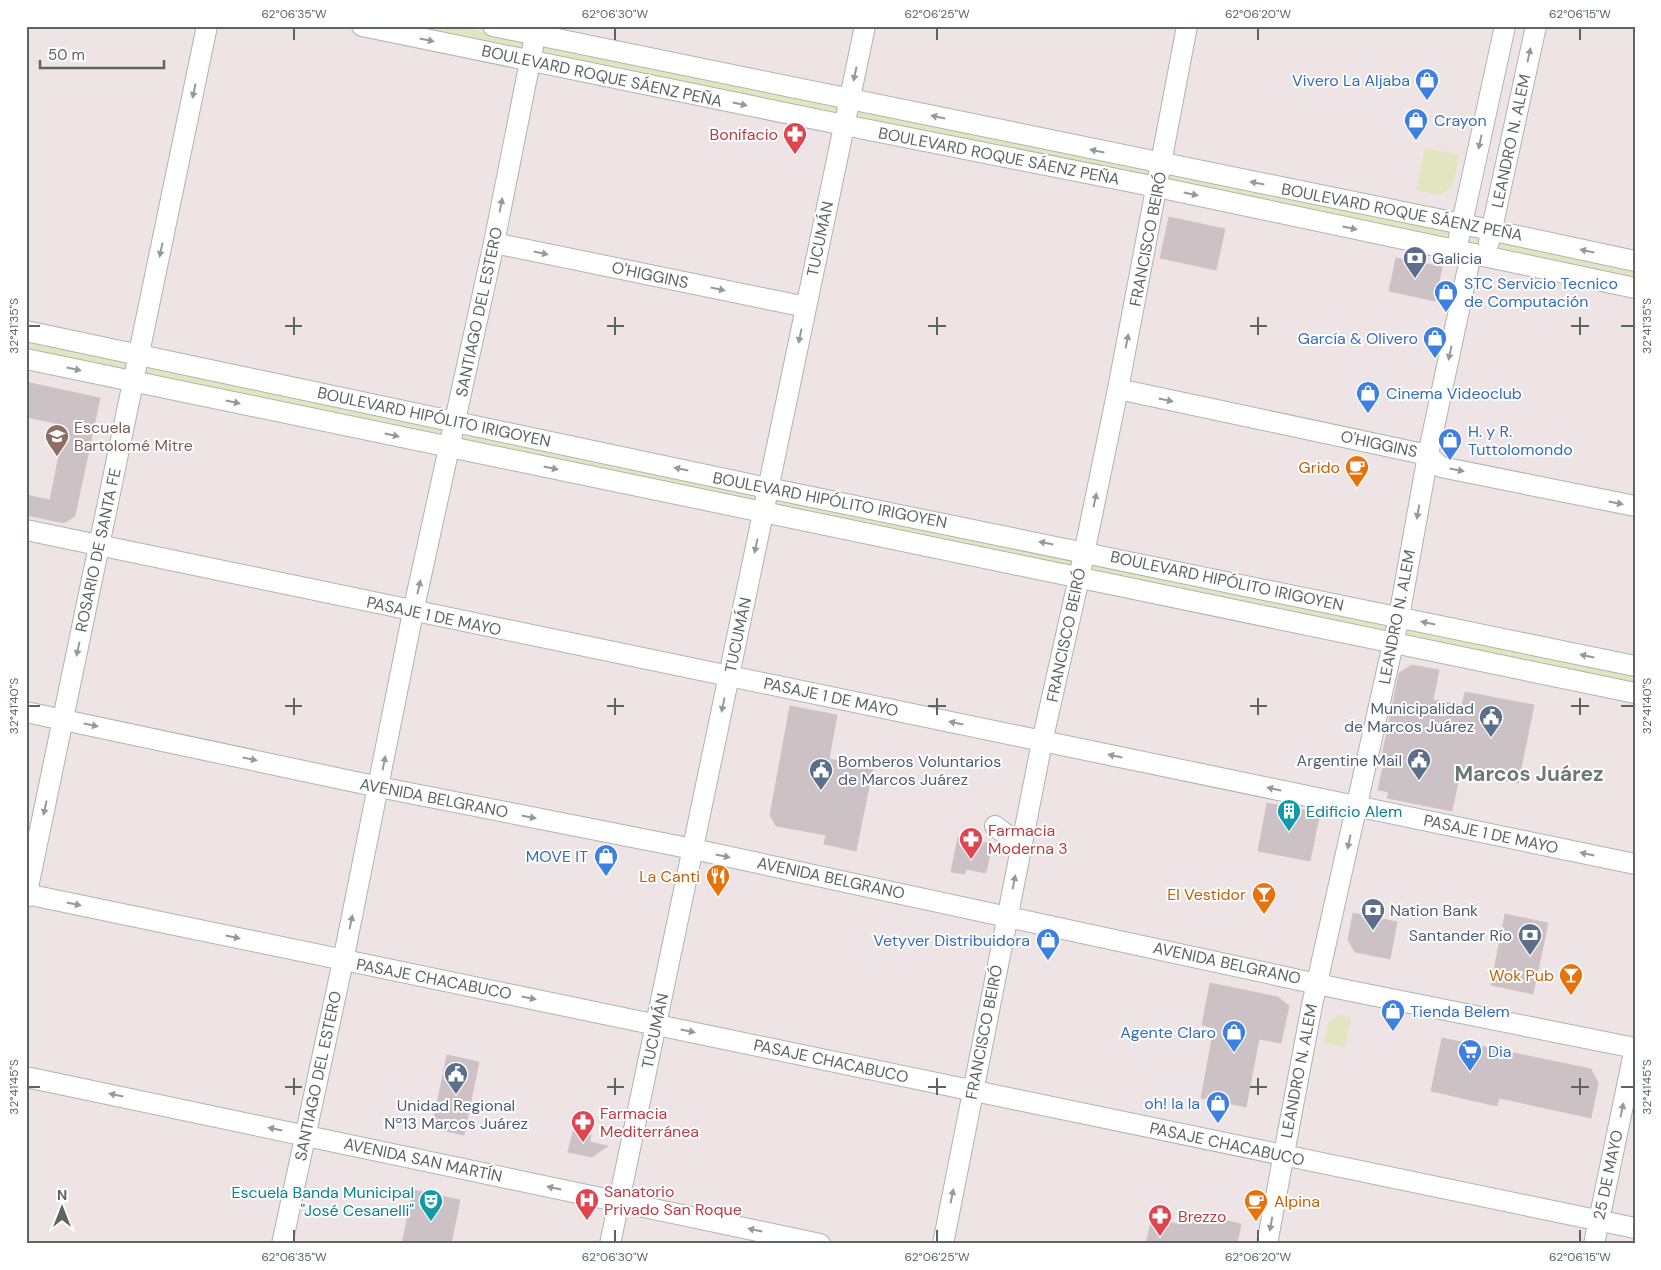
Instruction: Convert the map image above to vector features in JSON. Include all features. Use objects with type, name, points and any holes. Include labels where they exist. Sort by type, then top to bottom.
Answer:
[{"type":"street","name":"ROSARIO DE SANTA FE","points":[[26,895],[208,26]]},
{"type":"street","name":"BOULEVARD ROQUE SÁENZ PEÑA","points":[[362,26],[1157,187],[1635,288]]},
{"type":"street","name":"BOULEVARD ROQUE SÁENZ PEÑA","points":[[493,26],[536,31],[849,99],[1635,261]]},
{"type":"street","name":"TUCUMÁN","points":[[610,1244],[865,26]]},
{"type":"street","name":"FRANCISCO BEIRÓ","points":[[943,1244],[1042,742],[1079,578],[1118,390],[1187,26]]},
{"type":"street","name":"LEANDRO N. ALEM","points":[[1267,1244],[1317,983],[1399,617],[1428,455],[1471,253],[1462,224],[1505,26]]},
{"type":"street","name":"LEANDRO N. ALEM","points":[[1471,253],[1492,230],[1536,26]]},
{"type":"street","name":"SANTIAGO DEL ESTERO","points":[[282,1244],[343,961],[413,612],[494,243],[536,31]]},
{"type":"street","name":"O'HIGGINS","points":[[494,243],[806,307]]},
{"type":"street","name":"BOULEVARD HIPÓLITO IRIGOYEN","points":[[26,332],[768,488],[1084,551],[1635,666]]},
{"type":"street","name":"BOULEVARD HIPÓLITO IRIGOYEN","points":[[26,359],[1393,644],[1635,692]]},
{"type":"street","name":"O'HIGGINS","points":[[1118,390],[1428,455],[1441,467],[1635,506]]},
{"type":"street","name":"PASAJE 1 DE MAYO","points":[[26,530],[413,612],[1635,864]]},
{"type":"street","name":"AVENIDA BELGRANO","points":[[26,712],[379,787],[693,849],[1317,983],[1635,1048]]},
{"type":"street","points":[[995,826],[1021,846]]},
{"type":"street","name":"PASAJE CHACABUCO","points":[[26,895],[1635,1228]]},
{"type":"street","name":"25 DE MAYO","points":[[1594,1244],[1635,1048]]},
{"type":"street","name":"AVENIDA SAN MARTÍN","points":[[26,1077],[820,1244]]},
{"type":"green space","points":[[406,26],[454,26],[1635,270],[1635,280]]},
{"type":"green space","points":[[1425,148],[1459,155],[1453,185],[1440,195],[1416,190]]},
{"type":"green space","points":[[26,331],[1635,666],[1635,693],[26,359]]},
{"type":"green space","points":[[1338,1015],[1351,1018],[1345,1048],[1324,1043],[1328,1022]]},
{"type":"building","points":[[1169,217],[1225,229],[1216,270],[1160,258]]},
{"type":"building","name":"Galicia","points":[[1396,258],[1442,267],[1435,301],[1389,291]]},
{"type":"building","name":"Escuela Bartolomé Mitre","points":[[26,382],[100,398],[75,516],[64,523],[26,515],[26,495],[50,500],[65,425],[26,417]]},
{"type":"building","points":[[1412,665],[1439,670],[1433,700],[1462,705],[1465,692],[1534,705],[1518,783],[1460,772],[1452,811],[1387,798],[1389,792],[1378,790],[1385,757],[1382,756],[1399,673]]},
{"type":"building","name":"Bomberos Voluntarios de Marcos Juárez","points":[[790,706],[837,715],[829,759],[873,767],[856,851],[824,844],[826,835],[776,826],[770,815]]},
{"type":"building","name":"Edificio Alem","points":[[1267,803],[1320,813],[1310,861],[1258,851]]},
{"type":"building","points":[[958,837],[992,844],[986,873],[966,869],[965,874],[951,872]]},
{"type":"building","name":"Nation Bank","points":[[1353,913],[1397,922],[1390,959],[1355,952],[1348,940]]},
{"type":"building","points":[[1505,914],[1548,923],[1533,994],[1491,985]]},
{"type":"building","points":[[1210,983],[1278,997],[1289,1006],[1281,1043],[1259,1039],[1246,1107],[1201,1098],[1214,1028],[1202,1025]]},
{"type":"building","points":[[1442,1038],[1591,1069],[1598,1083],[1591,1118],[1499,1098],[1497,1106],[1431,1091]]},
{"type":"building","name":"Unidad Regional Nº13 Marcos Juárez","points":[[447,1055],[479,1062],[464,1135],[432,1128]]},
{"type":"building","name":"Farmacia Mediterránea","points":[[573,1131],[591,1135],[590,1142],[608,1146],[592,1157],[568,1152]]},
{"type":"building","name":"Escuela Banda Municipal \"José Cesanelli\"","points":[[413,1190],[460,1200],[451,1244],[402,1244]]},
{"type":"building","points":[[1185,1211],[1241,1224],[1237,1244],[1146,1244],[1152,1218],[1182,1225]]},
{"type":"place","name":"Vivero La Aljaba","points":[[1427,101]]},
{"type":"place","name":"Crayon","points":[[1416,141]]},
{"type":"place","name":"Bonifacio","points":[[795,155]]},
{"type":"place","name":"Galicia","points":[[1415,279]]},
{"type":"place","name":"STC Servicio Tecnico de Computación","points":[[1446,313]]},
{"type":"place","name":"García & Olivero","points":[[1435,359]]},
{"type":"place","name":"Cinema Videoclub","points":[[1368,414]]},
{"type":"place","name":"Escuela Bartolomé Mitre","points":[[57,457]]},
{"type":"place","name":"H. y R. Tuttolomondo","points":[[1450,461]]},
{"type":"place","name":"Grido","points":[[1357,488]]},
{"type":"place","name":"Municipalidad de Marcos Juárez","points":[[1491,738]]},
{"type":"place","name":"Argentine Mail","points":[[1419,781]]},
{"type":"place","name":"Bomberos Voluntarios de Marcos Juárez","points":[[821,791]]},
{"type":"place","name":"Edificio Alem","points":[[1289,832]]},
{"type":"place","name":"Farmacia Moderna 3","points":[[971,860]]},
{"type":"place","name":"MOVE IT","points":[[606,877]]},
{"type":"place","name":"La Canti","points":[[718,897]]},
{"type":"place","name":"El Vestidor","points":[[1264,915]]},
{"type":"place","name":"Nation Bank","points":[[1373,931]]},
{"type":"place","name":"Santander Río","points":[[1530,956]]},
{"type":"place","name":"Vetyver Distribuidora","points":[[1048,961]]},
{"type":"place","name":"Wok Pub","points":[[1571,996]]},
{"type":"place","name":"Tienda Belem","points":[[1393,1032]]},
{"type":"place","name":"Agente Claro","points":[[1234,1053]]},
{"type":"place","name":"Dia","points":[[1470,1072]]},
{"type":"place","name":"Unidad Regional Nº13 Marcos Juárez","points":[[456,1095]]},
{"type":"place","name":"oh! la la","points":[[1218,1124]]},
{"type":"place","name":"Farmacia Mediterránea","points":[[583,1143]]},
{"type":"place","name":"Sanatorio Privado San Roque","points":[[587,1221]]},
{"type":"place","name":"Escuela Banda Municipal \"José Cesanelli\"","points":[[431,1222]]},
{"type":"place","name":"Alpina","points":[[1256,1222]]},
{"type":"place","name":"Brezzo","points":[[1160,1237]]},
{"type":"district","name":"Marcos Juárez","points":[[1529,774]]}]
